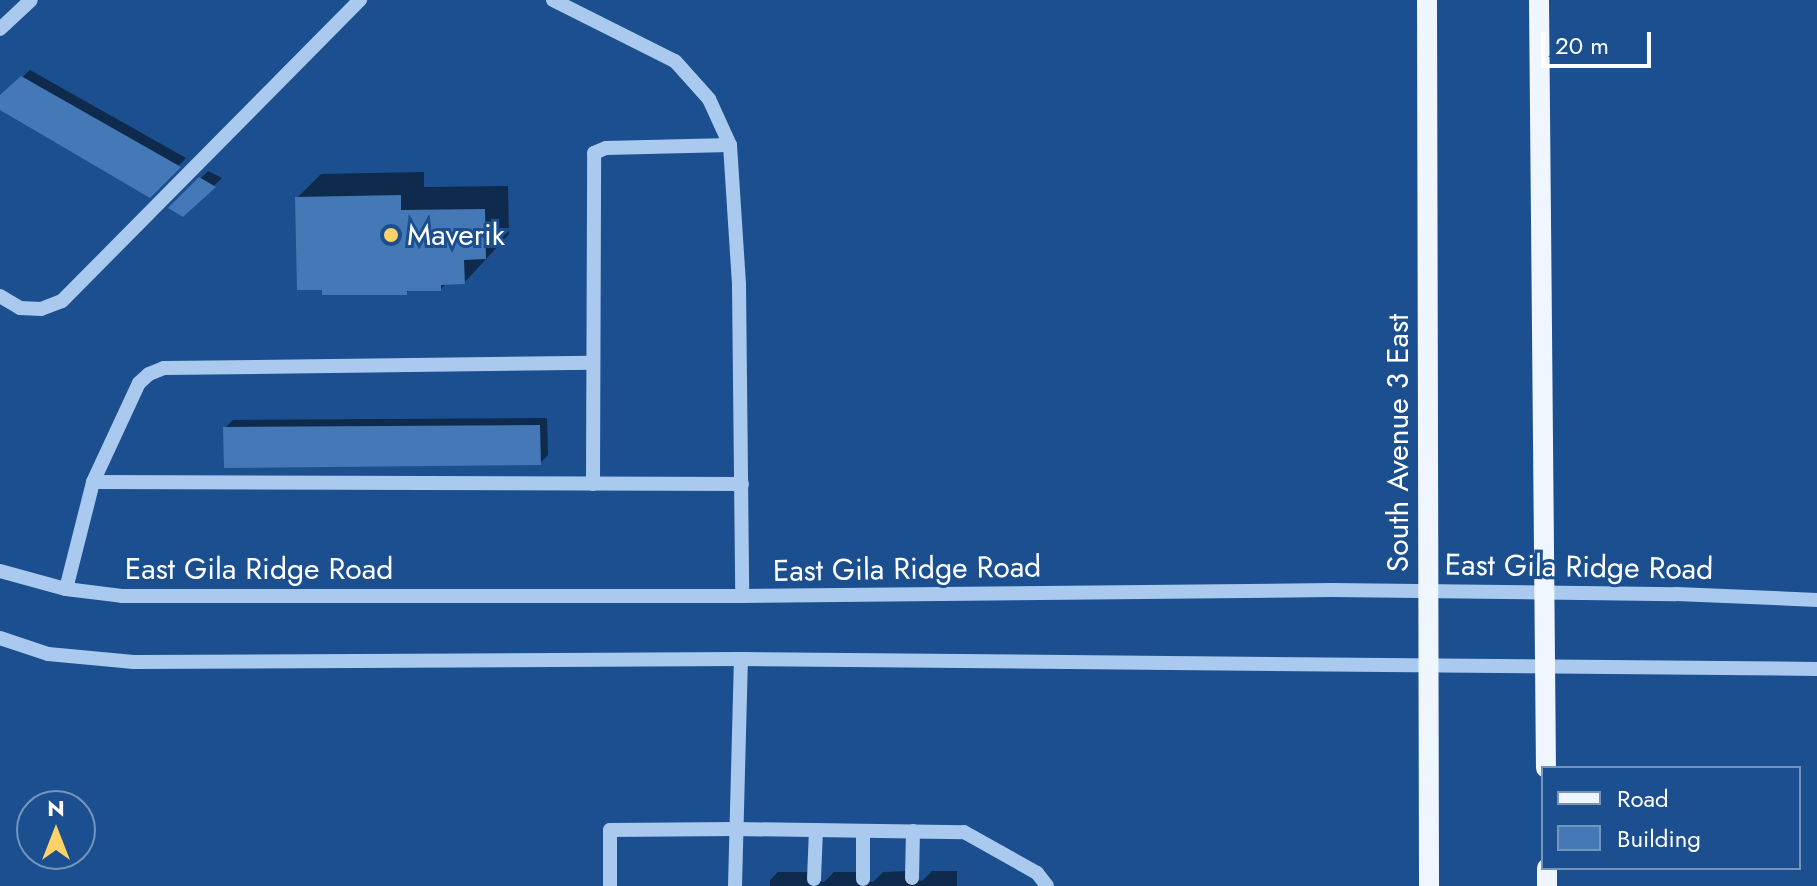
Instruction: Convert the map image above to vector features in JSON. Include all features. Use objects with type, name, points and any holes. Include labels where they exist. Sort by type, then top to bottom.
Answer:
[{"type":"main road","name":"South Avenue 3 East","points":[[1427,0],[1429,886]]},
{"type":"main road","points":[[1539,0],[1546,766]]},
{"type":"street","points":[[0,29],[31,0]]},
{"type":"street","points":[[0,296],[20,308],[41,309],[62,301],[360,0]]},
{"type":"street","points":[[553,0],[675,61],[709,99],[730,145],[739,285],[742,596]]},
{"type":"street","points":[[593,484],[594,153],[606,148],[730,145]]},
{"type":"street","points":[[66,589],[93,482],[139,383],[149,374],[164,368],[593,363]]},
{"type":"street","points":[[93,482],[742,484]]},
{"type":"street","name":"East Gila Ridge Road","points":[[0,571],[66,589],[122,596],[1546,591],[1817,600]]},
{"type":"street","points":[[0,638],[48,654],[134,662],[741,659],[1817,669]]},
{"type":"street","points":[[735,886],[741,659]]},
{"type":"street","points":[[610,886],[610,830],[736,829],[964,832],[1037,873],[1047,886]]},
{"type":"street","points":[[814,879],[816,830]]},
{"type":"street","points":[[863,831],[863,879]]},
{"type":"street","points":[[912,878],[913,831]]},
{"type":"building","points":[[21,76],[181,167],[150,198],[0,110],[0,95]]},
{"type":"building","points":[[199,177],[216,187],[183,217],[168,208]]},
{"type":"building","name":"Maverik","points":[[401,195],[401,210],[485,209],[486,259],[464,260],[465,284],[441,285],[441,291],[407,291],[407,295],[322,295],[322,290],[297,290],[295,197]]},
{"type":"building","points":[[540,425],[541,465],[224,468],[223,427]]},
{"type":"place","name":"Maverik","points":[[391,235]]}]
